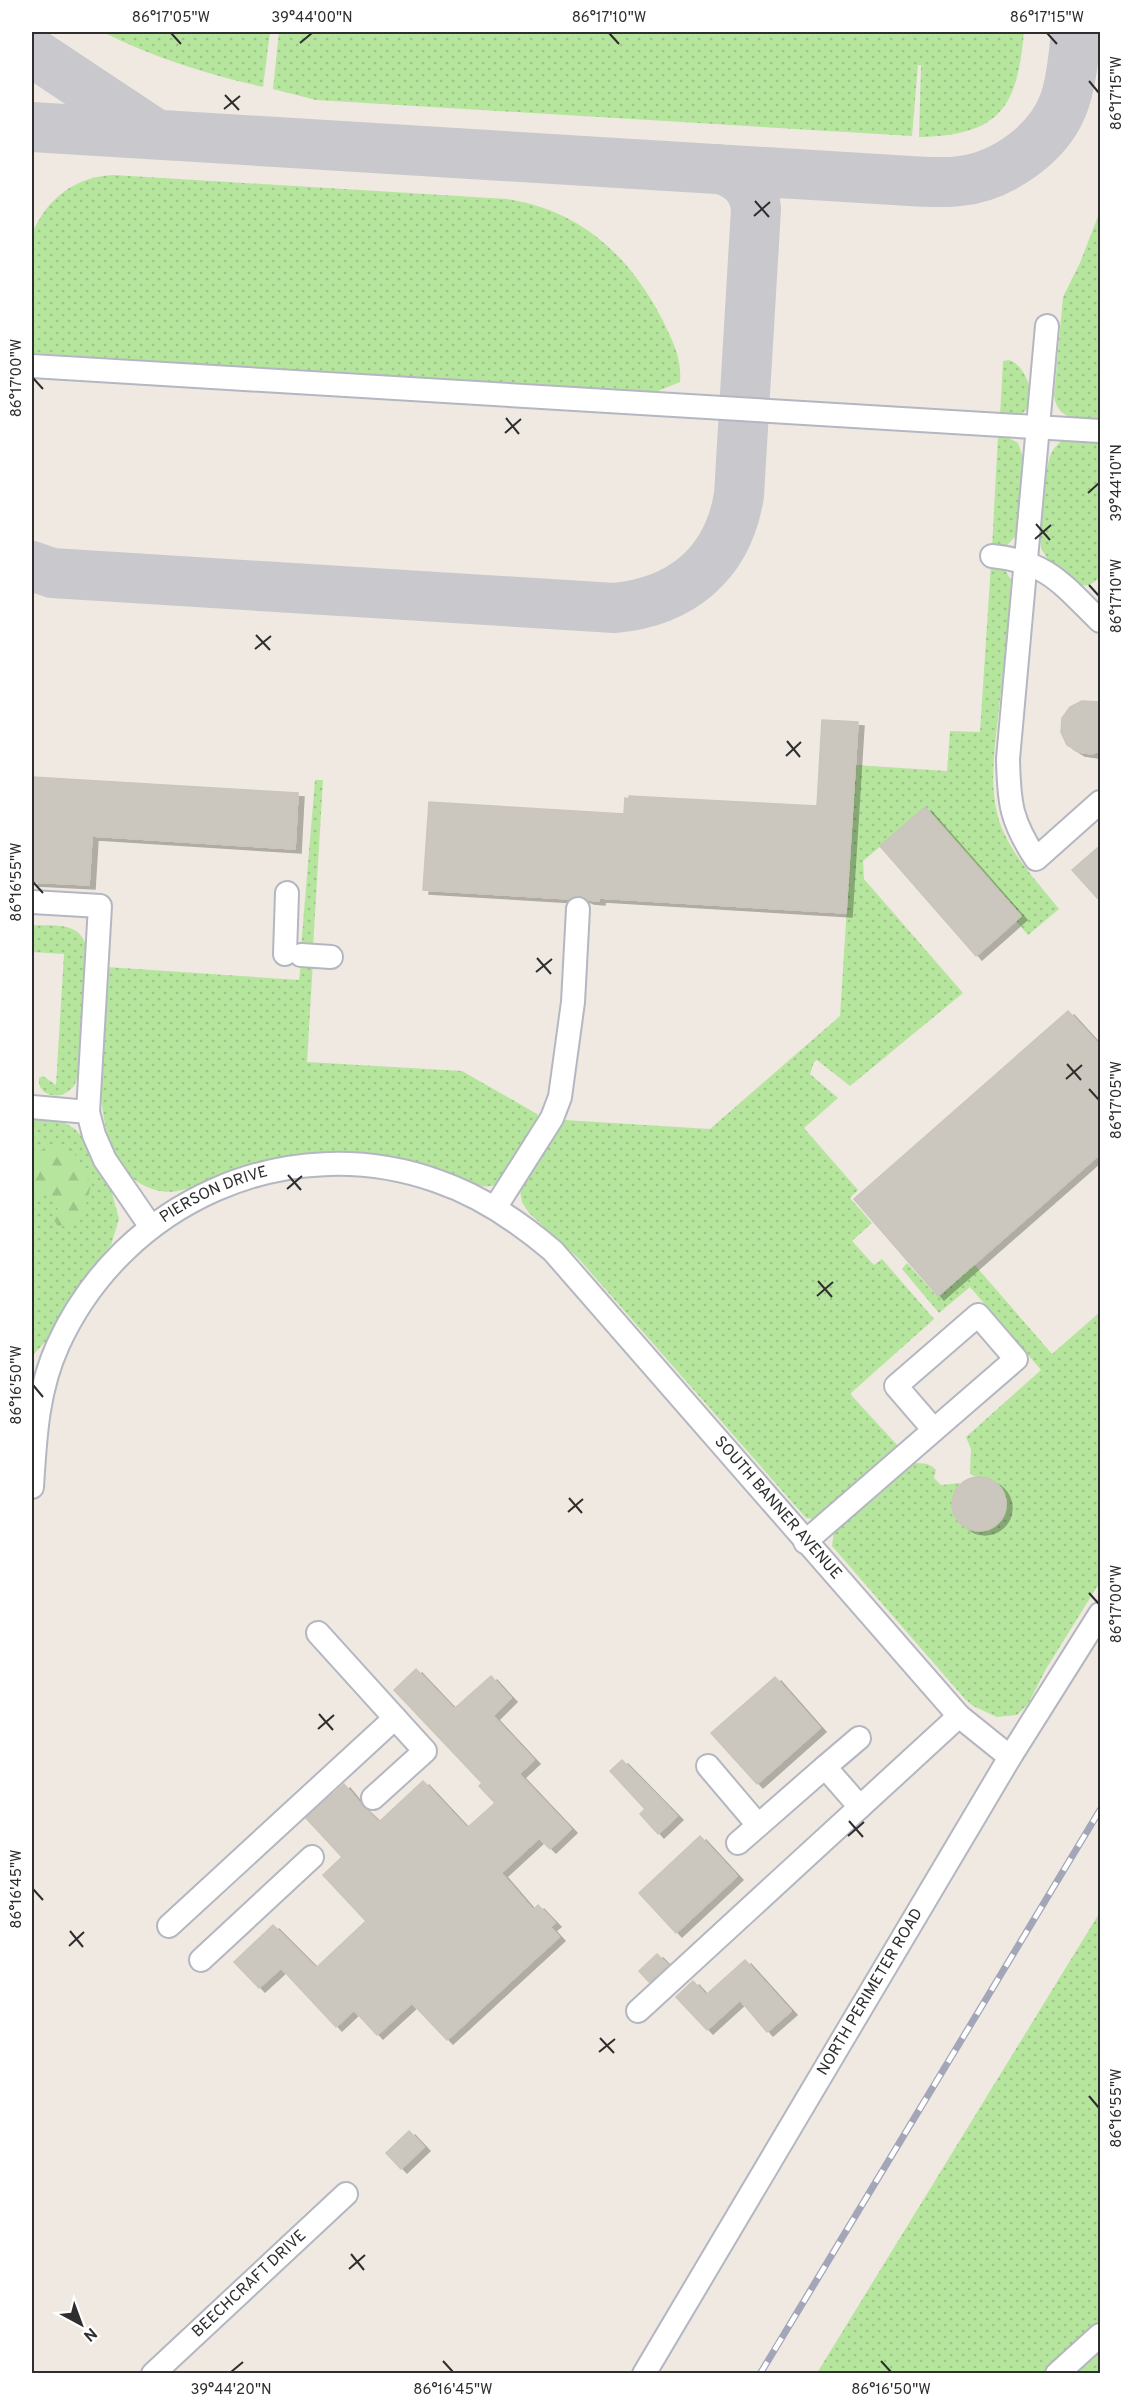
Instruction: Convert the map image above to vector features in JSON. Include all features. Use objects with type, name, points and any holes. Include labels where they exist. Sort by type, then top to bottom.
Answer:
[{"type":"street","points":[[1047,326],[1008,759],[1009,799],[1020,835],[1036,859],[1101,802]]},
{"type":"street","points":[[32,366],[1038,429],[1101,431]]},
{"type":"street","points":[[992,556],[1015,558],[1046,571],[1061,582],[1101,621]]},
{"type":"street","points":[[287,893],[293,954],[331,957]]},
{"type":"street","points":[[32,902],[100,906],[88,1112],[94,1136],[105,1160],[151,1227]]},
{"type":"street","points":[[495,1208],[552,1118],[560,1097],[573,1002],[578,909]]},
{"type":"street","points":[[32,1107],[88,1112]]},
{"type":"street","name":"PIERSON DRIVE","points":[[32,1487],[37,1391],[79,1307],[110,1266],[151,1227],[187,1203],[223,1186],[258,1174],[305,1166],[369,1166],[412,1173],[453,1187],[495,1208],[533,1233],[553,1251]]},
{"type":"street","name":"SOUTH BANNER AVENUE","points":[[553,1251],[958,1716],[1010,1757]]},
{"type":"street","points":[[806,1542],[1016,1359],[978,1315],[896,1386],[934,1430]]},
{"type":"street","name":"NORTH PERIMETER ROAD","points":[[644,2373],[1010,1757],[1101,1614]]},
{"type":"street","points":[[318,1634],[426,1751],[373,1798]]},
{"type":"street","points":[[638,2011],[861,1808],[958,1716]]},
{"type":"street","points":[[170,1926],[395,1718]]},
{"type":"street","points":[[738,1843],[859,1738]]},
{"type":"street","points":[[708,1766],[758,1825]]},
{"type":"street","points":[[825,1767],[861,1808]]},
{"type":"street","points":[[201,1960],[312,1857]]},
{"type":"street","name":"BEECHCRAFT DRIVE","points":[[153,2373],[346,2194]]},
{"type":"street","points":[[1057,2373],[1101,2335]]},
{"type":"green space","points":[[103,32],[270,32],[263,87],[181,64],[142,50]]},
{"type":"green space","points":[[279,32],[1024,32],[1016,80],[1009,98],[999,112],[986,123],[969,130],[919,137],[921,65],[918,65],[912,136],[316,100],[273,89]]},
{"type":"green space","points":[[114,175],[507,199],[534,205],[580,225],[619,257],[635,276],[650,298],[673,343],[680,365],[680,382],[653,393],[32,353],[32,234],[45,210],[64,192],[87,180]]},
{"type":"green space","points":[[1100,211],[1100,422],[1065,415],[1056,404],[1054,396],[1063,297],[1080,263]]},
{"type":"green space","points":[[1009,360],[1022,370],[1031,395],[1026,410],[1019,415],[1000,416],[1003,361]]},
{"type":"green space","points":[[998,436],[1018,443],[1023,457],[1017,535],[1005,547],[992,548]]},
{"type":"green space","points":[[1065,438],[1100,440],[1100,577],[1086,585],[1075,583],[1064,575],[1043,552],[1040,540],[1048,463],[1053,451]]},
{"type":"green space","points":[[991,564],[1004,568],[1011,580],[993,777],[996,807],[999,821],[1016,855],[1059,909],[1028,935],[1016,921],[1021,916],[926,808],[863,861],[864,879],[963,993],[850,1086],[817,1060],[810,1074],[838,1098],[804,1128],[858,1190],[850,1198],[872,1223],[852,1241],[874,1265],[882,1259],[934,1319],[851,1393],[898,1446],[819,1515],[812,1519],[806,1518],[578,1258],[529,1213],[522,1202],[520,1190],[564,1120],[710,1129],[840,1016],[856,765],[947,771],[950,731],[980,732]]},
{"type":"green space","points":[[315,780],[323,780],[313,947],[301,947]]},
{"type":"green space","points":[[32,925],[56,925],[72,929],[83,938],[86,946],[78,1076],[72,1088],[66,1093],[55,1096],[41,1089],[39,1078],[43,1076],[56,1085],[64,954],[32,952]]},
{"type":"green space","points":[[313,961],[307,1062],[462,1071],[537,1114],[539,1119],[498,1184],[479,1185],[435,1167],[384,1156],[329,1152],[297,1154],[266,1160],[235,1169],[187,1189],[172,1192],[143,1185],[124,1169],[111,1145],[104,1117],[101,1085],[107,967],[299,980],[301,962]]},
{"type":"green space","points":[[32,1119],[62,1121],[75,1129],[83,1138],[93,1160],[111,1189],[119,1219],[111,1245],[75,1291],[48,1339],[32,1356]]},
{"type":"green space","points":[[51,1144],[72,1149],[91,1185],[86,1205],[71,1225],[58,1227],[52,1216],[60,1206],[49,1194],[32,1197],[32,1156]]},
{"type":"green space","points":[[907,1263],[936,1295],[973,1263],[1052,1354],[1100,1312],[1100,1582],[1046,1669],[1028,1704],[1017,1715],[997,1717],[973,1706],[965,1699],[832,1546],[834,1531],[907,1463],[930,1465],[936,1470],[934,1478],[941,1485],[960,1483],[954,1500],[955,1514],[961,1524],[971,1529],[982,1530],[993,1527],[1002,1519],[1006,1506],[1004,1492],[999,1485],[992,1480],[970,1474],[971,1449],[966,1437],[1041,1370],[970,1287],[939,1313],[902,1269]]},
{"type":"green space","points":[[1100,1912],[1100,2373],[817,2373]]},
{"type":"building","points":[[1082,701],[1101,702],[1101,750],[1092,754],[1079,752],[1067,745],[1061,732],[1062,718],[1070,707]]},
{"type":"building","points":[[822,720],[858,722],[846,913],[599,898],[599,901],[579,896],[570,899],[423,890],[429,802],[624,814],[625,798],[629,799],[629,796],[817,806]]},
{"type":"building","points":[[32,777],[298,793],[295,849],[92,836],[89,885],[32,882]]},
{"type":"building","points":[[925,807],[1021,916],[976,956],[880,846]]},
{"type":"building","points":[[1101,845],[1101,902],[1072,870]]},
{"type":"building","points":[[1068,1011],[1101,1047],[1101,1153],[938,1296],[854,1199]]},
{"type":"building","points":[[974,1477],[984,1477],[994,1481],[1002,1489],[1006,1504],[1002,1519],[994,1527],[984,1531],[974,1531],[964,1527],[956,1519],[952,1509],[952,1499],[956,1489],[964,1481]]},
{"type":"building","points":[[416,1669],[454,1709],[491,1676],[511,1698],[493,1716],[534,1760],[519,1774],[571,1829],[550,1849],[539,1838],[501,1873],[533,1910],[538,1905],[555,1923],[550,1927],[559,1937],[447,2040],[412,2003],[377,2035],[354,2010],[336,2027],[281,1968],[259,1988],[234,1962],[273,1925],[316,1968],[366,1921],[323,1875],[342,1857],[306,1818],[344,1784],[379,1822],[423,1781],[467,1828],[495,1803],[479,1786],[482,1783],[394,1690]]},
{"type":"building","points":[[775,1677],[820,1728],[757,1784],[711,1733]]},
{"type":"building","points":[[622,1760],[677,1816],[658,1834],[640,1814],[645,1809],[610,1771]]},
{"type":"building","points":[[700,1836],[737,1876],[676,1933],[639,1893]]},
{"type":"building","points":[[657,1954],[668,1965],[649,1982],[639,1971]]},
{"type":"building","points":[[745,1960],[791,2011],[767,2032],[740,2000],[707,2030],[676,1997],[693,1981],[706,1995]]},
{"type":"building","points":[[409,2131],[424,2147],[401,2169],[386,2153]]},
{"type":"taxiway","points":[[32,127],[954,182],[977,178],[1009,164],[1037,143],[1049,130],[1065,100],[1076,32]]},
{"type":"taxiway","points":[[32,52],[154,133]]},
{"type":"taxiway","points":[[32,566],[52,573],[614,608],[660,598],[680,588],[712,559],[724,541],[739,495],[756,209],[752,194],[744,182],[733,174],[719,169]]},
{"type":"railway","points":[[760,2374],[1100,1810]]}]
